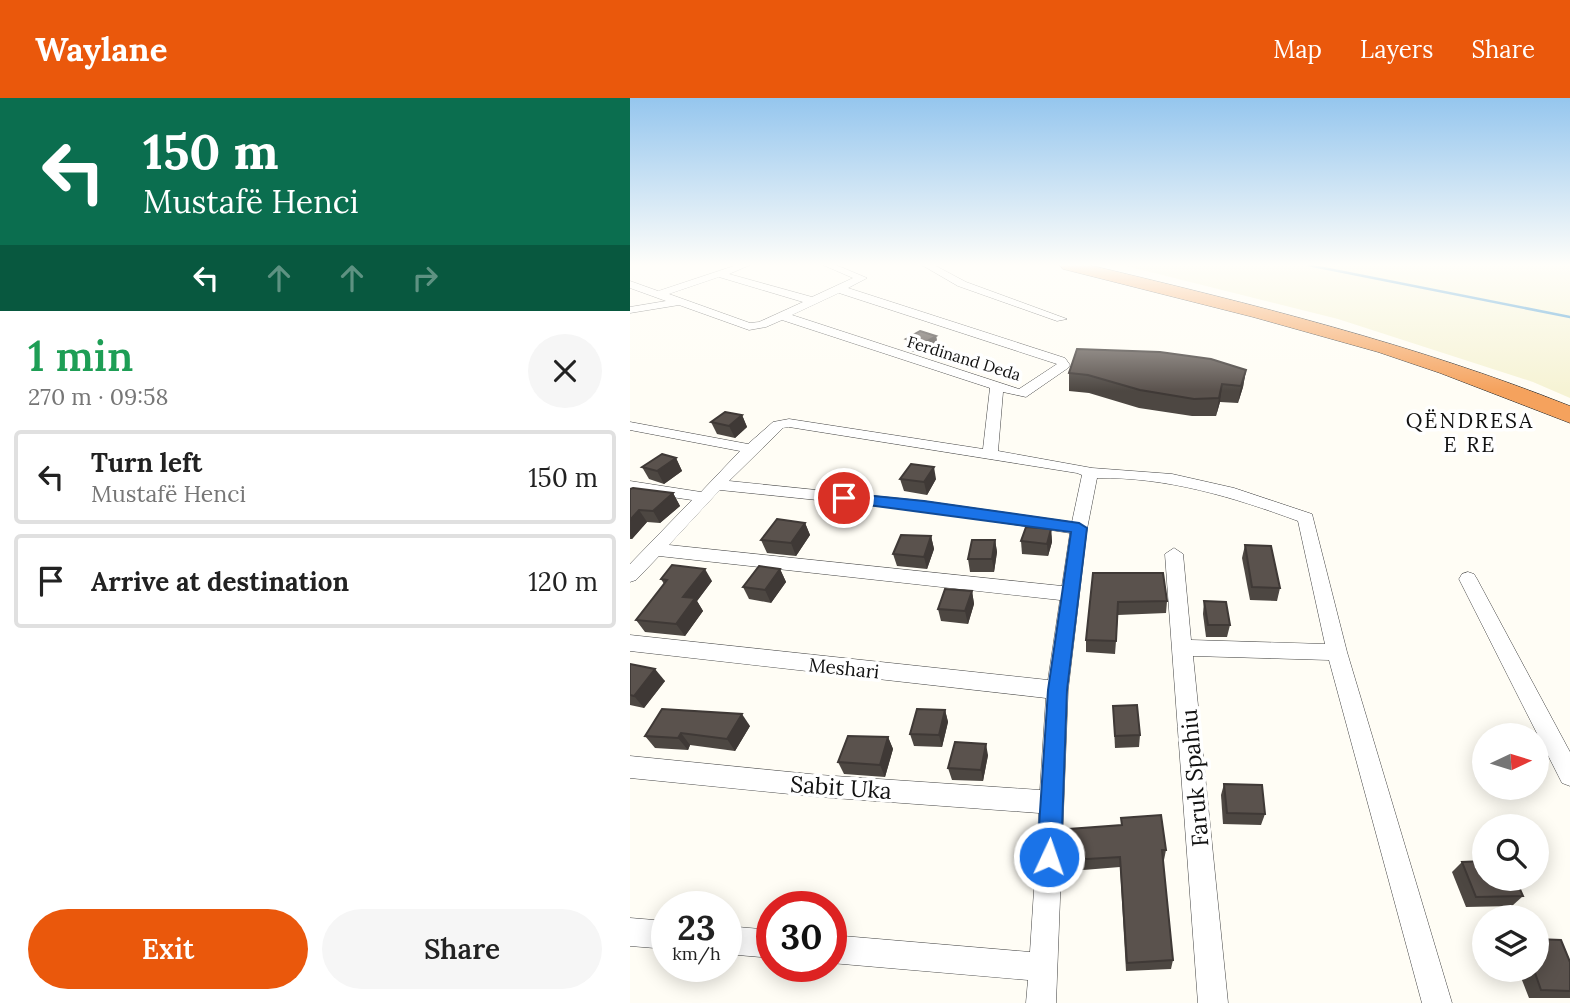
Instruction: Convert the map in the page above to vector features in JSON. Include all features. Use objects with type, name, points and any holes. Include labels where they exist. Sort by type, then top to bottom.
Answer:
[{"type":"highway","points":[[1239,307],[1391,348],[1467,374],[1570,415]]},
{"type":"highway","points":[[1270,307],[1387,339],[1497,376],[1570,406]]},
{"type":"street","points":[[693,307],[746,327],[758,326],[800,307]]},
{"type":"street","name":"Ferdinand Deda","points":[[782,316],[1021,394],[1065,364],[894,307]]},
{"type":"street","points":[[1028,307],[1061,319]]},
{"type":"street","points":[[990,455],[998,386]]},
{"type":"street","points":[[630,575],[643,556],[751,449],[778,425],[789,423],[1090,473],[1144,476],[1208,487],[1269,503],[1306,518],[1337,652],[1437,1003]]},
{"type":"street","points":[[630,426],[751,449]]},
{"type":"street","points":[[1041,1003],[1058,690],[1079,528],[1090,473]]},
{"type":"street","points":[[630,486],[924,506],[1079,528]]},
{"type":"street","name":"Faruk Spahiu","points":[[1174,554],[1213,1003]]},
{"type":"street","points":[[643,556],[1070,594]]},
{"type":"street","points":[[1468,579],[1570,775]]},
{"type":"street","name":"Meshari","points":[[630,643],[1058,690]]},
{"type":"street","points":[[1183,648],[1337,652]]},
{"type":"street","name":"Sabit Uka","points":[[630,767],[807,785],[1052,803]]},
{"type":"street","points":[[630,932],[651,934]]},
{"type":"street","points":[[847,950],[1042,967]]},
{"type":"shaded area","points":[[1291,307],[1570,307],[1570,398],[1533,382],[1338,319]]},
{"type":"building","points":[[920,331],[936,336],[922,344],[906,339]]},
{"type":"building","points":[[1077,349],[1160,352],[1211,359],[1246,370],[1241,386],[1222,384],[1219,398],[1194,399],[1140,390],[1088,375],[1069,373]]},
{"type":"building","points":[[725,412],[742,415],[729,426],[711,422]]},
{"type":"building","points":[[662,454],[676,458],[657,471],[642,467]]},
{"type":"building","points":[[911,464],[934,467],[924,482],[900,479]]},
{"type":"building","points":[[630,489],[673,493],[653,511],[639,510],[630,520]]},
{"type":"building","points":[[777,519],[805,523],[791,543],[761,540]]},
{"type":"building","points":[[1026,527],[1051,529],[1047,544],[1021,541]]},
{"type":"building","points":[[901,535],[931,536],[924,557],[893,554]]},
{"type":"building","points":[[972,540],[995,540],[992,559],[968,559]]},
{"type":"building","points":[[1245,545],[1271,546],[1280,588],[1252,587]]},
{"type":"building","points":[[672,565],[705,569],[683,597],[695,598],[676,624],[636,620],[667,580],[661,579]]},
{"type":"building","points":[[759,566],[780,569],[765,590],[743,587]]},
{"type":"building","points":[[1093,573],[1163,573],[1167,601],[1118,602],[1116,641],[1086,640]]},
{"type":"building","points":[[945,589],[972,591],[965,611],[938,609]]},
{"type":"building","points":[[1204,601],[1226,602],[1230,625],[1208,625]]},
{"type":"building","points":[[630,664],[655,669],[634,696],[630,695]]},
{"type":"building","points":[[1137,705],[1140,735],[1115,736],[1113,706]]},
{"type":"building","points":[[662,709],[742,714],[727,739],[681,733],[678,738],[645,736]]},
{"type":"building","points":[[917,709],[945,710],[939,735],[910,734]]},
{"type":"building","points":[[848,736],[888,737],[880,765],[838,762]]},
{"type":"building","points":[[955,742],[986,744],[981,770],[948,768]]},
{"type":"building","points":[[1224,784],[1262,785],[1265,814],[1227,813]]},
{"type":"building","points":[[1161,815],[1173,960],[1127,963],[1120,857],[1070,860],[1069,829],[1122,825],[1121,818]]},
{"type":"building","points":[[1462,862],[1472,862],[1472,887]]},
{"type":"building","points":[[1474,891],[1521,891],[1523,896],[1476,897]]},
{"type":"building","points":[[1549,940],[1561,940],[1570,962],[1570,991],[1541,990],[1538,982],[1549,982]]},
{"type":"waterway","points":[[1521,307],[1570,317]]},
{"type":"district","name":"QËNDRESA E RE","points":[[1470,432]]},
{"type":"route","points":[[844,498],[924,506],[1079,528],[1058,690],[1049,857]]}]
